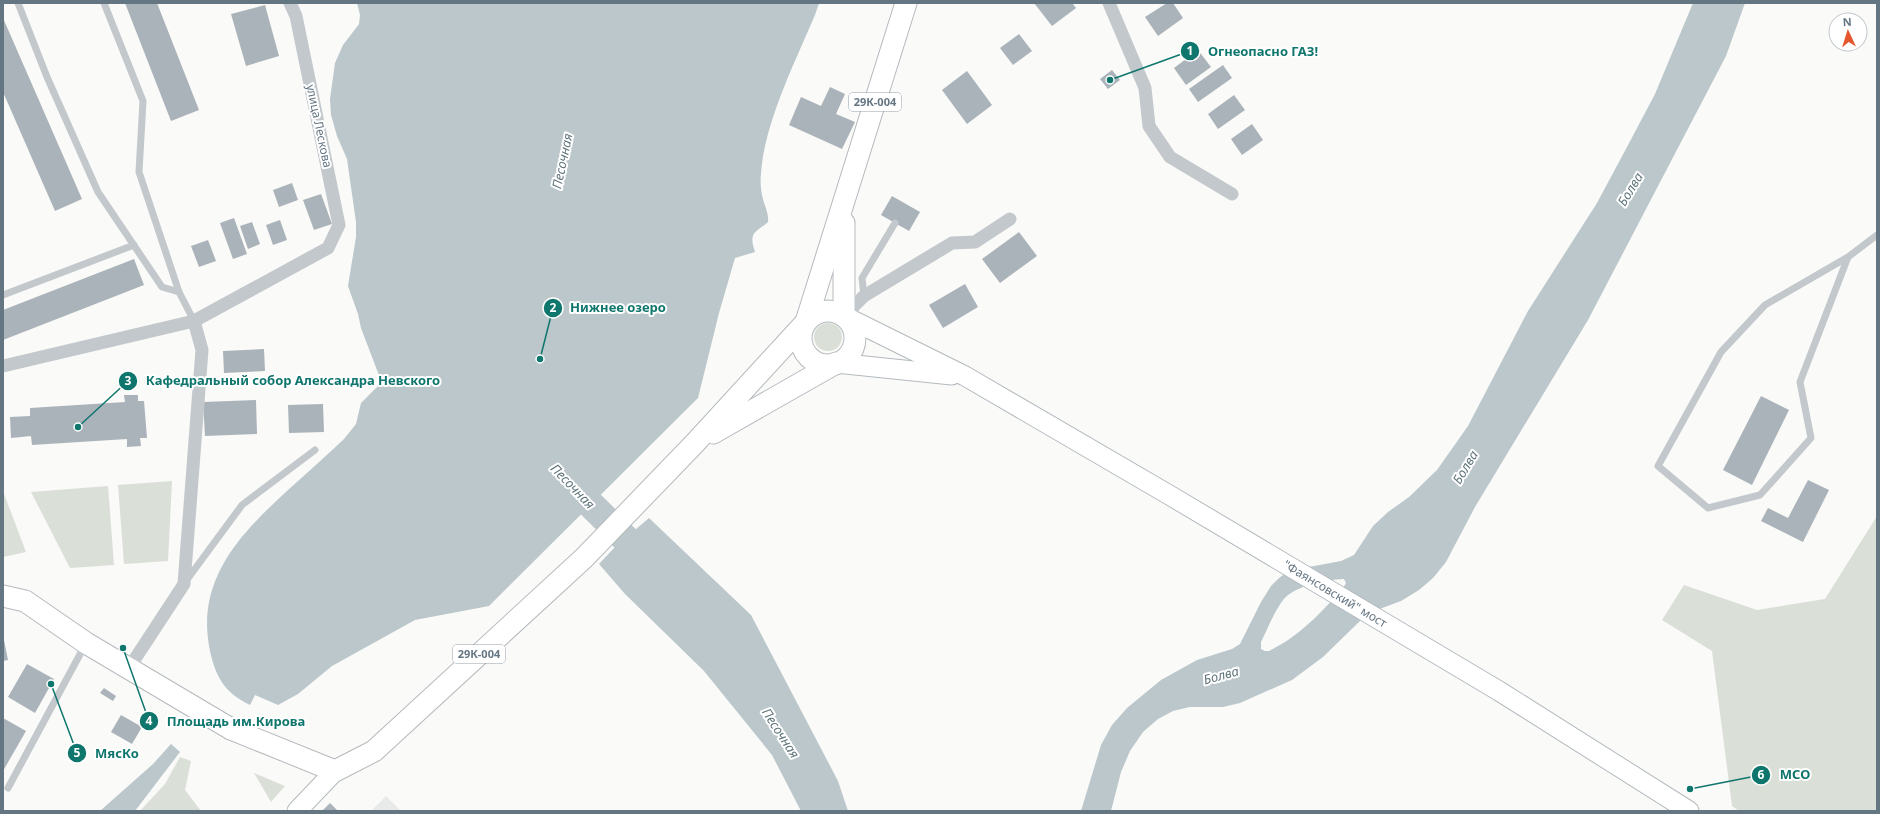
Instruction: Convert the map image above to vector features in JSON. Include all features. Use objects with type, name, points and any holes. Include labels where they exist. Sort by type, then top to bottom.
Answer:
[{"type":"main road","name":"29К-004","points":[[334,771],[374,751],[584,558],[695,443],[847,356],[853,346],[854,330],[844,316],[844,202],[906,3]]},
{"type":"main road","points":[[844,202],[806,322],[802,330],[801,338],[806,354],[820,363],[836,363],[965,376]]},
{"type":"main road","points":[[695,443],[806,322],[820,312],[833,312],[844,316]]},
{"type":"main road","name":"\"Фаянсовский\" мост","points":[[844,316],[965,376],[1171,496],[1499,691],[1689,811]]},
{"type":"main road","points":[[3,596],[25,601],[86,643],[231,729],[334,771],[297,811]]},
{"type":"street","name":"улица Лескова","points":[[194,321],[328,248],[339,225],[296,16],[290,3]]},
{"type":"street","points":[[1109,3],[1145,88],[1149,126],[1170,157],[1232,194]]},
{"type":"street","points":[[844,316],[864,296],[952,242],[976,242],[1010,219]]},
{"type":"street","points":[[3,366],[194,321],[202,350],[184,584],[129,668]]},
{"type":"lane","points":[[18,3],[47,77],[98,192],[162,287],[179,292]]},
{"type":"lane","points":[[104,3],[143,101],[139,172],[179,292],[194,321]]},
{"type":"lane","points":[[864,296],[862,278],[895,223]]},
{"type":"lane","points":[[1848,257],[1800,382],[1811,438],[1760,495],[1708,508],[1658,466],[1721,352],[1765,305],[1848,257],[1877,235]]},
{"type":"lane","points":[[3,295],[134,245]]},
{"type":"lane","points":[[184,584],[242,505],[315,450]]},
{"type":"lane","points":[[8,788],[86,643]]},
{"type":"shaded area","points":[[828,323],[838,327],[842,337],[838,347],[828,351],[818,347],[814,337],[818,327]]},
{"type":"shaded area","points":[[172,481],[168,561],[124,564],[118,485]]},
{"type":"shaded area","points":[[108,486],[114,565],[70,568],[31,492]]},
{"type":"shaded area","points":[[3,491],[26,552],[3,557]]},
{"type":"shaded area","points":[[1877,516],[1877,811],[1739,811],[1732,806],[1712,651],[1662,620],[1684,585],[1757,610],[1825,599]]},
{"type":"shaded area","points":[[180,757],[191,761],[185,790],[201,811],[140,811],[165,784]]},
{"type":"shaded area","points":[[254,773],[285,786],[271,802]]},
{"type":"shaded area","points":[[386,796],[401,811],[371,811]]},
{"type":"water","points":[[357,3],[819,3],[774,114],[763,155],[761,180],[768,222],[754,233],[752,240],[755,252],[735,258],[719,313],[698,398],[489,606],[415,620],[332,666],[298,694],[278,705],[255,695],[250,705],[228,690],[219,677],[212,661],[207,626],[209,602],[215,580],[225,560],[253,524],[344,439],[356,424],[361,403],[377,387],[380,378],[361,328],[358,314],[348,286],[356,237],[356,222],[347,159],[337,136],[331,115],[330,99],[335,63],[343,45],[359,24],[360,15]]},
{"type":"water","name":"Болва","points":[[1693,3],[1745,3],[1726,56],[1588,320],[1475,507],[1446,562],[1433,578],[1419,590],[1401,601],[1382,608],[1362,619],[1323,657],[1292,680],[1240,703],[1223,707],[1190,707],[1173,711],[1158,719],[1143,732],[1130,751],[1121,772],[1111,811],[1081,811],[1101,745],[1112,725],[1127,708],[1161,680],[1197,660],[1232,649],[1240,644],[1261,602],[1271,586],[1279,578],[1286,573],[1298,569],[1341,561],[1354,555],[1373,526],[1388,512],[1409,497],[1437,470],[1468,426],[1528,311],[1597,203],[1655,94]],"holes":[[[1344,579],[1346,583],[1334,599],[1290,639],[1269,651],[1261,649],[1261,642],[1274,615],[1283,600],[1289,595],[1303,587],[1320,582]]]},
{"type":"water","points":[[649,518],[751,615],[838,781],[848,811],[801,811],[772,755],[704,671],[625,594],[599,564],[615,547]]},
{"type":"water","points":[[171,744],[180,752],[135,811],[100,811],[153,764]]},
{"type":"building","points":[[125,3],[157,3],[199,110],[171,121]]},
{"type":"building","points":[[1034,3],[1072,3],[1076,8],[1052,26]]},
{"type":"building","points":[[1167,3],[1173,3],[1183,18],[1158,36],[1145,17]]},
{"type":"building","points":[[265,5],[279,56],[246,66],[231,14]]},
{"type":"building","points":[[3,18],[82,199],[55,211],[3,92]]},
{"type":"building","points":[[1019,34],[1032,51],[1013,65],[1000,48]]},
{"type":"building","points":[[1198,50],[1211,67],[1186,85],[1174,68]]},
{"type":"building","points":[[1223,65],[1232,78],[1198,102],[1189,89]]},
{"type":"building","points":[[1112,70],[1120,80],[1108,89],[1100,79]]},
{"type":"building","points":[[967,71],[992,105],[967,124],[942,90]]},
{"type":"building","points":[[830,87],[845,94],[836,114],[855,122],[842,149],[789,125],[801,97],[821,106]]},
{"type":"building","points":[[1234,95],[1245,110],[1218,129],[1208,114]]},
{"type":"building","points":[[1252,124],[1263,140],[1242,155],[1231,139]]},
{"type":"building","points":[[292,183],[298,200],[279,207],[273,190]]},
{"type":"building","points":[[321,194],[332,224],[314,230],[303,200]]},
{"type":"building","points":[[892,196],[920,212],[909,231],[881,215]]},
{"type":"building","points":[[234,218],[247,254],[233,259],[220,223]]},
{"type":"building","points":[[280,220],[287,240],[273,245],[266,225]]},
{"type":"building","points":[[252,222],[260,244],[248,249],[240,226]]},
{"type":"building","points":[[1019,232],[1037,256],[1000,283],[982,259]]},
{"type":"building","points":[[208,240],[216,261],[199,267],[191,246]]},
{"type":"building","points":[[134,259],[144,285],[3,340],[3,310]]},
{"type":"building","points":[[965,284],[978,307],[943,328],[929,305]]},
{"type":"building","points":[[264,349],[265,371],[224,373],[223,351]]},
{"type":"building","points":[[124,395],[138,395],[138,401],[144,401],[147,438],[140,438],[141,446],[127,447],[127,439],[32,445],[31,436],[11,438],[10,417],[30,416],[30,408],[125,402]]},
{"type":"building","points":[[1761,396],[1789,410],[1752,485],[1723,470]]},
{"type":"building","points":[[256,400],[257,434],[205,436],[203,402]]},
{"type":"building","points":[[323,404],[324,432],[289,433],[288,405]]},
{"type":"building","points":[[1808,480],[1829,490],[1803,542],[1761,521],[1768,508],[1788,518]]},
{"type":"building","points":[[3,635],[8,660],[3,661]]},
{"type":"building","points":[[27,664],[54,679],[35,713],[8,697]]},
{"type":"building","points":[[104,688],[116,696],[113,701],[100,693]]},
{"type":"building","points":[[121,715],[142,727],[132,744],[111,732]]},
{"type":"building","points":[[3,718],[26,731],[3,771]]},
{"type":"building","points":[[330,803],[338,811],[322,811]]},
{"type":"waterway","name":"Песочная","points":[[564,478],[651,564]]},
{"type":"place","name":"Огнеопасно ГАЗ!","points":[[1110,80]]},
{"type":"place","name":"Нижнее озеро","points":[[540,359]]},
{"type":"place","name":"Кафедральный собор Александра Невского","points":[[78,427]]},
{"type":"place","name":"Площадь им.Кирова","points":[[123,648]]},
{"type":"place","name":"МясКо","points":[[51,684]]},
{"type":"place","name":"МСО","points":[[1690,789]]}]
